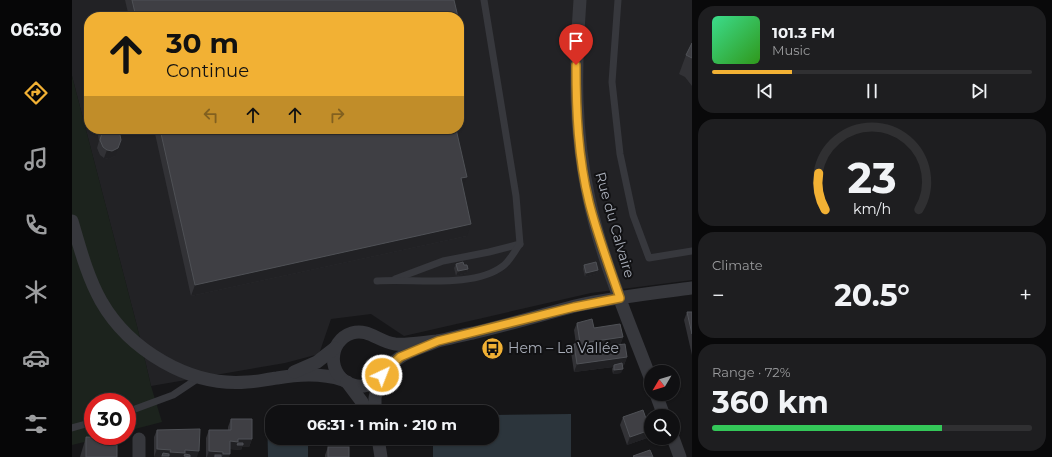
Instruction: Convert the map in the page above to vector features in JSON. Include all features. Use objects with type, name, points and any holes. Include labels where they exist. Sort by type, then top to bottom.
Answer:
[{"type":"street","name":"Rue du Calvaire","points":[[580,0],[576,65],[576,106],[579,141],[589,201],[600,242],[645,365]]},
{"type":"street","points":[[72,221],[94,288],[113,318],[136,343],[166,364],[200,377],[233,383],[278,377],[322,375],[345,381],[355,386],[364,386],[372,383],[382,375],[400,357],[438,341],[574,307],[620,298],[692,288]]},
{"type":"street","points":[[278,377],[317,362],[335,348],[343,338],[356,332],[369,333],[382,341],[396,344],[438,341]]},
{"type":"street","points":[[375,405],[375,398],[387,362],[387,353],[377,338]]},
{"type":"street","points":[[335,348],[333,357],[337,374],[345,381],[364,405]]},
{"type":"street","points":[[139,439],[139,457]]},
{"type":"street","points":[[379,445],[381,457]]},
{"type":"street","points":[[676,445],[680,457]]},
{"type":"lane","points":[[377,281],[452,281],[485,275],[504,266],[520,244],[516,196],[484,0]]},
{"type":"lane","points":[[618,0],[612,82],[620,154],[633,215],[649,258],[692,251]]},
{"type":"lane","points":[[391,280],[443,261],[520,244]]},
{"type":"lane","points":[[136,409],[173,395],[200,377]]},
{"type":"lane","points":[[72,428],[84,425]]},
{"type":"shaded area","points":[[72,0],[692,0],[692,280],[591,293],[404,336],[371,314],[331,319],[319,354],[285,363],[151,386],[87,134],[464,134],[464,12],[84,12],[84,122],[72,76]]},
{"type":"shaded area","points":[[72,76],[84,122],[84,134],[87,134],[151,386],[162,422],[136,429],[136,393],[84,393],[84,442],[72,445]]},
{"type":"shaded area","points":[[571,414],[571,457],[433,457],[433,445],[499,445],[499,415]]},
{"type":"shaded area","points":[[268,445],[308,445],[308,457],[268,457]]},
{"type":"building","points":[[132,0],[454,0],[457,12],[135,12]]},
{"type":"building","points":[[692,43],[692,58],[686,55]]},
{"type":"building","points":[[102,134],[119,134],[121,140],[118,148],[112,151],[103,147],[100,140]]},
{"type":"building","points":[[161,134],[457,134],[467,177],[461,178],[471,224],[195,285]]},
{"type":"building","points":[[463,262],[464,265],[467,265],[468,269],[458,271],[456,264]]},
{"type":"building","points":[[596,262],[598,270],[586,273],[584,265]]},
{"type":"building","points":[[687,312],[692,312],[692,334]]},
{"type":"building","points":[[592,319],[594,328],[620,324],[623,337],[589,342],[590,348],[625,344],[627,357],[577,364],[574,344],[580,343],[577,323]]},
{"type":"building","points":[[622,363],[623,369],[614,370],[614,365]]},
{"type":"building","points":[[643,410],[644,432],[630,437],[623,417]]},
{"type":"building","points":[[231,419],[252,419],[252,439],[238,439],[238,442],[230,441],[230,454],[209,451],[209,430],[231,430]]},
{"type":"building","points":[[200,429],[199,451],[185,450],[185,453],[157,449],[157,430]]},
{"type":"building","points":[[238,443],[243,443],[243,445],[237,445]]},
{"type":"building","points":[[86,445],[117,445],[117,457],[86,457]]},
{"type":"building","points":[[328,447],[349,447],[349,457],[328,457]]},
{"type":"building","points":[[650,450],[653,457],[633,456]]},
{"type":"building","points":[[163,453],[169,454],[169,456],[162,456]]},
{"type":"building","points":[[185,454],[190,455],[190,457],[184,456]]},
{"type":"building","points":[[215,455],[221,455],[221,457],[215,457]]},
{"type":"place","name":"Hem – La Vallée","points":[[492,348]]},
{"type":"route","points":[[382,375],[400,357],[438,341],[598,301],[620,298],[600,242],[583,171],[576,106],[576,65]]}]
